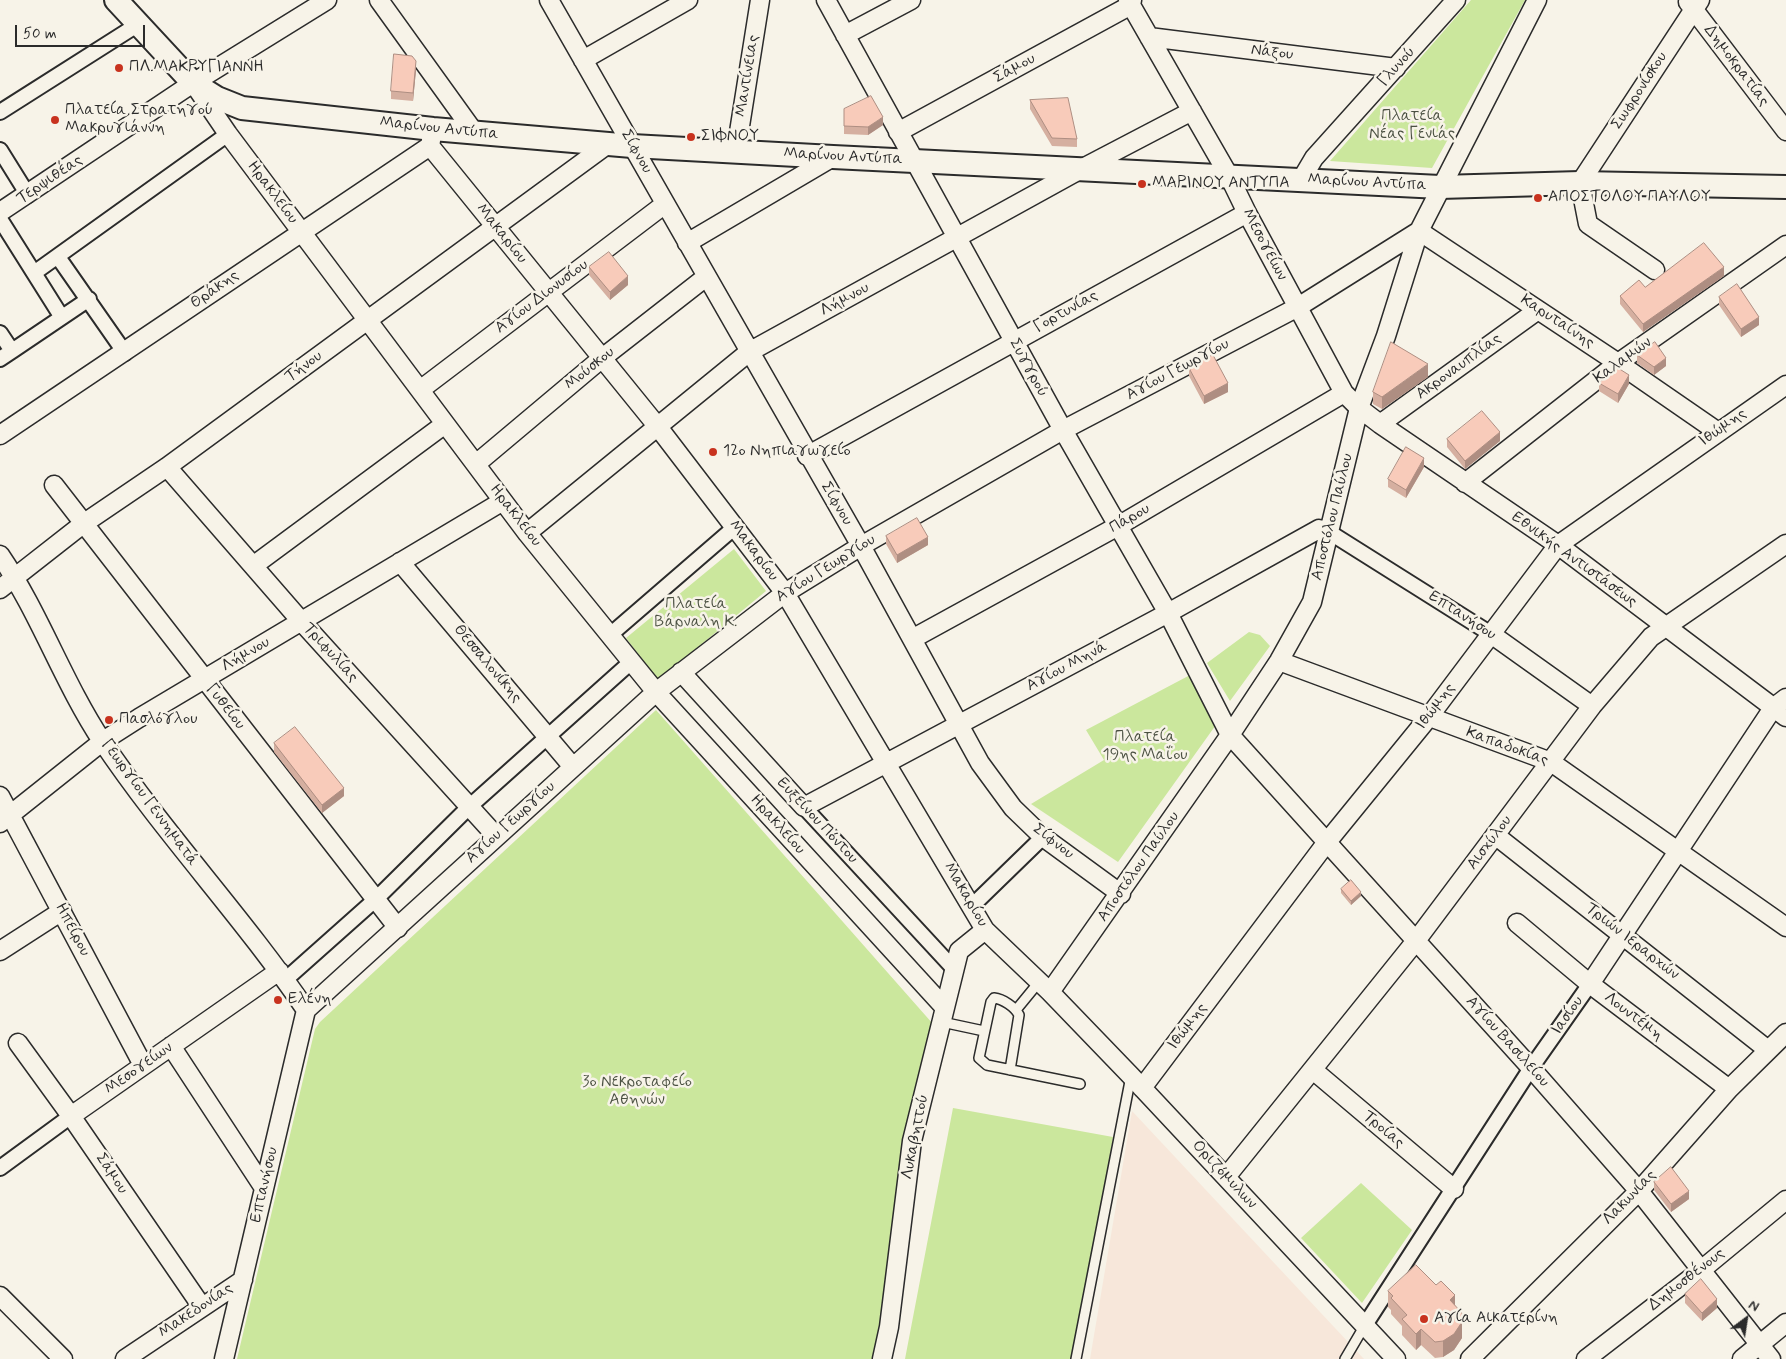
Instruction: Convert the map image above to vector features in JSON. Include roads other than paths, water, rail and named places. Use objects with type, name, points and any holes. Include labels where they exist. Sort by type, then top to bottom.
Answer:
[{"type":"street","name":"Ηρακλείου","points":[[116,0],[137,25],[193,83],[228,134],[503,501],[656,692],[943,1015]]},
{"type":"street","name":"Τερψιθέας","points":[[0,212],[193,83],[327,0]]},
{"type":"street","points":[[379,0],[474,132]]},
{"type":"street","name":"Σίφνου","points":[[549,0],[807,456],[860,546],[980,763],[1007,800],[1043,838],[1121,894]]},
{"type":"street","points":[[583,60],[688,0]]},
{"type":"street","name":"Μαντίνειας","points":[[736,151],[760,0]]},
{"type":"street","name":"Συγγρού","points":[[826,0],[1013,341],[1168,613],[1230,735]]},
{"type":"street","points":[[845,35],[911,0]]},
{"type":"street","name":"Γλυνού","points":[[1301,180],[1314,158],[1456,0]]},
{"type":"street","name":"Αποστόλου Παύλου","points":[[1045,987],[1121,894],[1279,661],[1312,602],[1359,408],[1386,336],[1419,231],[1537,0]]},
{"type":"street","name":"Μεσογείων","points":[[1131,2],[1229,176],[1344,393],[1359,408]]},
{"type":"street","name":"Σάμου","points":[[898,132],[1131,2]]},
{"type":"street","name":"Δημοκρατίας","points":[[1693,3],[1784,123]]},
{"type":"street","name":"Σωφρονίσκου","points":[[1580,183],[1693,3]]},
{"type":"street","points":[[0,112],[137,25]]},
{"type":"street","name":"Νάξου","points":[[1149,37],[1396,68]]},
{"type":"street","name":"Μαρίνου Αντύπα","points":[[193,83],[217,98],[242,108],[432,137],[474,132],[632,146],[1440,187],[1580,183],[1786,187]]},
{"type":"street","name":"Λήμνου","points":[[528,533],[748,352],[1081,169],[1192,111]]},
{"type":"street","points":[[34,273],[228,134]]},
{"type":"street","name":"Μακαρίου","points":[[432,137],[495,226],[658,427],[785,593],[985,930],[1045,987]]},
{"type":"street","name":"Θράκης","points":[[1,433],[125,353],[432,137]]},
{"type":"street","name":"Τήνου","points":[[0,589],[83,524],[166,468],[608,144]]},
{"type":"street","points":[[0,150],[28,195]]},
{"type":"street","points":[[687,244],[833,157]]},
{"type":"street","points":[[1580,183],[1588,224],[1655,270]]},
{"type":"street","name":"Αγίου Διονυσίου","points":[[420,390],[665,204]]},
{"type":"street","name":"Γορτυνίας","points":[[807,456],[1247,213]]},
{"type":"street","points":[[0,220],[61,316]]},
{"type":"street","name":"Αγίου Γεωργίου","points":[[306,1010],[656,692],[785,593],[860,546],[1063,430],[1298,307],[1419,231]]},
{"type":"street","name":"Καρυταίνης","points":[[1419,231],[1718,432]]},
{"type":"street","name":"Καλαμών","points":[[1465,483],[1618,363],[1786,245]]},
{"type":"street","points":[[58,257],[125,353]]},
{"type":"street","name":"Μούσκου","points":[[476,464],[601,359],[706,277]]},
{"type":"street","points":[[0,359],[61,316],[89,299]]},
{"type":"street","name":"Ακροναυπλίας","points":[[1380,424],[1538,310]]},
{"type":"street","points":[[0,333],[12,351]]},
{"type":"street","name":"Ιθώμης","points":[[1136,1082],[1428,718],[1558,545],[1786,385]]},
{"type":"street","name":"Πάρου","points":[[912,639],[1118,526],[1344,393]]},
{"type":"street","name":"Εθνικής Αντιστάσεως","points":[[1359,408],[1465,483],[1558,545],[1664,626],[1782,708]]},
{"type":"street","points":[[253,566],[445,424]]},
{"type":"street","name":"Τριφυλίας","points":[[166,468],[301,621],[496,836]]},
{"type":"street","name":"Γυθείου","points":[[54,485],[398,928]]},
{"type":"street","name":"Λήμνου","points":[[6,819],[103,741],[503,501]]},
{"type":"street","points":[[610,635],[735,527]]},
{"type":"street","name":"Αγίου Μηνά","points":[[804,807],[1168,613],[1319,529],[1329,532]]},
{"type":"street","name":"Επτανήσου","points":[[1329,532],[1490,634],[1592,706]]},
{"type":"street","name":"Αισχύλου","points":[[1226,1177],[1415,942],[1592,706],[1651,637],[1664,626],[1786,544]]},
{"type":"street","name":"Γεωργίου Γεννηματά","points":[[0,555],[15,577],[86,714],[103,741],[166,829],[282,975],[306,1010]]},
{"type":"street","name":"Θεσσαλονίκης","points":[[400,562],[573,766]]},
{"type":"street","name":"Καπαδοκίας","points":[[1279,661],[1428,718],[1551,762],[1784,921]]},
{"type":"street","points":[[282,975],[376,900],[469,807],[632,662]]},
{"type":"street","name":"Ευξείνου Πόντου","points":[[681,672],[954,969]]},
{"type":"street","name":"Ιασίου","points":[[1365,1325],[1531,1068],[1590,984],[1622,933],[1679,850],[1782,708]]},
{"type":"street","name":"Αγίου Βασιλείου","points":[[1230,735],[1328,842],[1415,942],[1531,1068],[1639,1191],[1771,1359]]},
{"type":"street","name":"Ηπείρου","points":[[0,796],[6,819],[62,911],[143,1064]]},
{"type":"street","name":"Τριών Ιεραρχών","points":[[1495,835],[1622,933],[1768,1050]]},
{"type":"street","points":[[971,907],[1043,838]]},
{"type":"street","points":[[0,951],[62,911]]},
{"type":"street","name":"Λουντέμη","points":[[1517,923],[1590,984],[1729,1089]]},
{"type":"street","name":"Λυκαβηττού","points":[[882,1359],[889,1328],[912,1141],[959,951],[985,930]]},
{"type":"street","name":"Μεσογείων","points":[[1,1165],[143,1064],[282,975]]},
{"type":"street","name":"Οριζόμυλων","points":[[1045,987],[1396,1359]]},
{"type":"street","name":"Επτανήσου","points":[[224,1359],[306,1010]]},
{"type":"street","name":"Λακωνίας","points":[[1470,1359],[1639,1191],[1729,1089],[1786,1033]]},
{"type":"street","name":"Σάμου","points":[[18,1043],[71,1116],[202,1307]]},
{"type":"street","points":[[171,1046],[264,1188]]},
{"type":"street","name":"Τροίας","points":[[1313,1070],[1454,1189]]},
{"type":"street","name":"Δημοσθένους","points":[[1586,1359],[1700,1271],[1786,1200]]},
{"type":"street","name":"Μακεδονίας","points":[[125,1359],[242,1280]]},
{"type":"street","points":[[0,1296],[63,1359]]},
{"type":"street","points":[[1742,1359],[1786,1323]]},
{"type":"lane","points":[[1016,1010],[1045,987]]},
{"type":"lane","points":[[1010,1070],[1020,1021],[1016,1010],[998,998],[994,998],[991,1002],[979,1058],[987,1065],[1010,1070],[1080,1084]]},
{"type":"lane","points":[[943,1015],[984,1031]]},
{"type":"lane","points":[[1076,1359],[1136,1082]]},
{"type":"lane","points":[[1345,1359],[1365,1325]]},
{"type":"place","name":"ΠΛ.ΜΑΚΡΥΓΙΑΝΝΗ","points":[[119,68]]},
{"type":"place","name":"Πλατεία Στρατηγού Μακρυγιάννη","points":[[55,120]]},
{"type":"place","name":"ΣΙΦΝΟΥ","points":[[691,137]]},
{"type":"place","name":"ΜΑΡΙΝΟΥ ΑΝΤΥΠΑ","points":[[1142,184]]},
{"type":"place","name":"ΑΠΟΣΤΟΛΟΥ ΠΑΥΛΟΥ","points":[[1538,198]]},
{"type":"place","name":"12ο Νηπιαγωγείο","points":[[713,452]]},
{"type":"place","name":"Πασλόγλου","points":[[109,720]]},
{"type":"place","name":"Ελένη","points":[[278,1000]]},
{"type":"place","name":"Αγία Αικατερίνη","points":[[1424,1319]]},
{"type":"park label","name":"Πλατεία Νέας Γενιάς","points":[[1412,126]]},
{"type":"park label","name":"Πλατεία Βάρναλη Κ.","points":[[696,614]]},
{"type":"park label","name":"Πλατεία 19ης Μαΐου","points":[[1145,747]]},
{"type":"park label","name":"3ο Νεκροταφείο Αθηνών","points":[[637,1092]]}]
